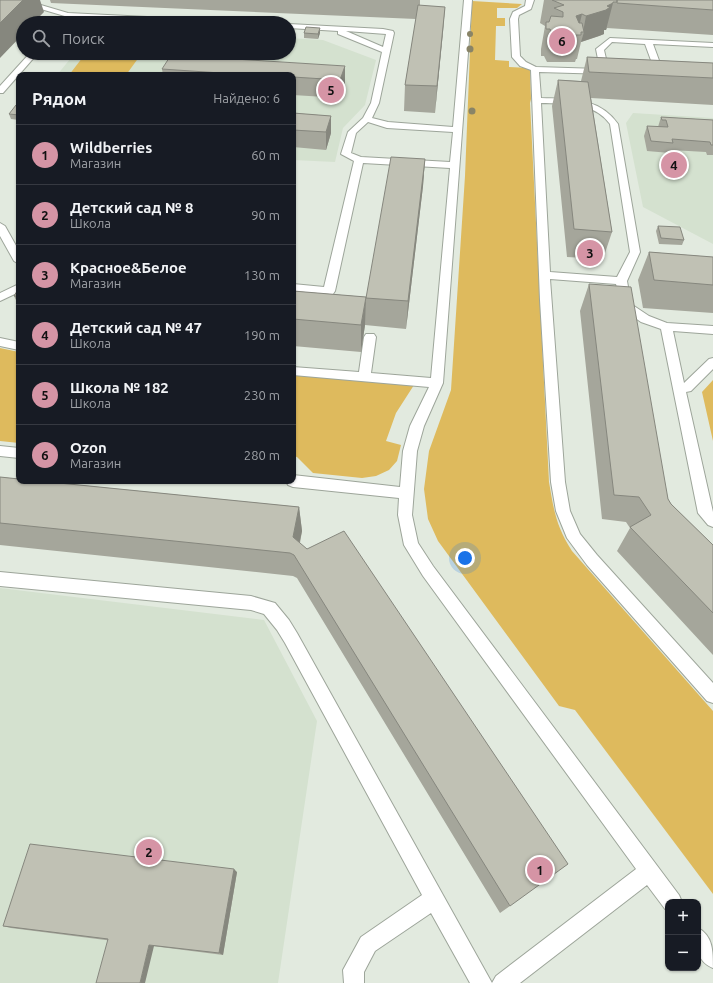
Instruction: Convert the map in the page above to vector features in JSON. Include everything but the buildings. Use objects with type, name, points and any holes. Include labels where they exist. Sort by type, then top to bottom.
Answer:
[{"type":"lane","points":[[468,0],[437,383],[417,426],[410,451],[405,519],[411,545],[428,571],[670,899]]},
{"type":"lane","points":[[530,0],[528,7],[516,14],[514,19],[516,57],[523,64],[535,69],[609,72],[600,50],[610,40],[713,45]]},
{"type":"lane","points":[[0,1],[24,2],[68,15],[88,16]]},
{"type":"lane","points":[[296,26],[388,32],[391,35],[386,51],[375,103],[367,119],[352,132],[346,154],[359,160],[454,165]]},
{"type":"lane","points":[[330,28],[386,51]]},
{"type":"lane","points":[[648,41],[660,74]]},
{"type":"lane","points":[[17,72],[28,60]]},
{"type":"lane","points":[[535,69],[538,100],[537,112],[545,275],[558,482],[563,511],[574,538],[587,554],[713,695]]},
{"type":"lane","points":[[0,91],[16,73]]},
{"type":"lane","points":[[538,100],[589,105],[602,110],[611,117],[614,124],[638,252],[621,281],[626,306],[645,319],[666,327],[713,330]]},
{"type":"lane","points":[[367,119],[387,125],[457,130]]},
{"type":"lane","points":[[296,288],[329,291],[359,160]]},
{"type":"lane","points":[[0,226],[16,255]]},
{"type":"lane","points":[[545,275],[621,281]]},
{"type":"lane","points":[[0,297],[16,289]]},
{"type":"lane","points":[[666,327],[705,513],[713,520]]},
{"type":"lane","points":[[364,376],[370,337]]},
{"type":"lane","points":[[0,342],[16,345]]},
{"type":"lane","points":[[678,386],[686,388],[713,362]]},
{"type":"lane","points":[[296,371],[437,383]]},
{"type":"lane","points":[[0,451],[16,453]]},
{"type":"lane","points":[[296,481],[406,493]]},
{"type":"lane","points":[[0,579],[251,603],[269,608],[283,625],[291,638],[481,983]]},
{"type":"lane","points":[[503,983],[649,871]]},
{"type":"lane","points":[[354,983],[353,970],[368,944],[434,899]]},
{"type":"lane","points":[[701,942],[713,958]]},
{"type":"shaded area","points":[[472,1],[522,4],[517,8],[497,8],[497,18],[505,18],[505,26],[496,26],[495,60],[509,61],[509,67],[530,68],[530,103],[549,482],[556,518],[562,534],[572,551],[713,711],[713,894],[575,710],[559,706],[438,541],[428,519],[424,489],[429,451],[451,390],[465,176]]},
{"type":"shaded area","points":[[296,38],[323,40],[376,60],[365,105],[343,128],[335,162],[296,160],[296,72],[59,72],[69,60],[296,60]]},
{"type":"shaded area","points":[[81,60],[137,60],[128,72],[71,72]]},
{"type":"shaded area","points":[[633,113],[713,118],[713,244],[643,207],[626,123]]},
{"type":"shaded area","points":[[0,348],[16,351],[16,443],[0,441]]},
{"type":"shaded area","points":[[296,375],[414,385],[396,413],[386,441],[401,445],[397,461],[389,470],[376,476],[362,478],[313,473],[297,457]]},
{"type":"shaded area","points":[[713,380],[713,441],[702,392]]},
{"type":"shaded area","points":[[0,588],[264,620],[317,721],[278,983],[0,983]]},
{"type":"place","name":"Ozon","points":[[562,41]]},
{"type":"place","name":"Школа № 182","points":[[331,90]]},
{"type":"place","name":"Детский сад № 47","points":[[674,165]]},
{"type":"place","name":"Красное&Белое","points":[[590,253]]},
{"type":"place","name":"Детский сад № 8","points":[[149,852]]},
{"type":"place","name":"Wildberries","points":[[540,870]]}]
